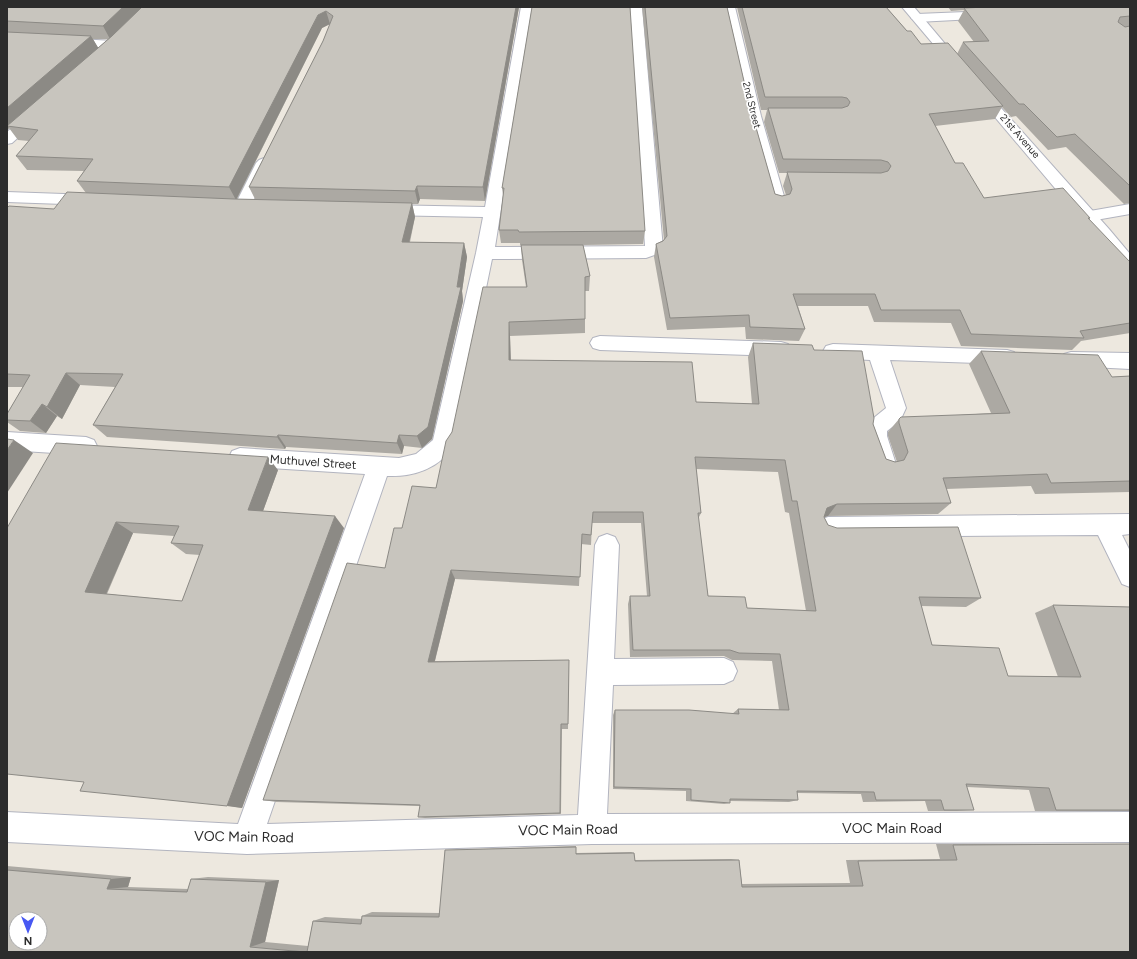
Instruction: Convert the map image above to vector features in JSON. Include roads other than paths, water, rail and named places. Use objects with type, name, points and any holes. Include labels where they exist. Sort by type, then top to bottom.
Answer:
[{"type":"street","points":[[526,7],[490,212],[485,253],[646,252],[654,248],[636,7]]},
{"type":"street","name":"2nd Street","points":[[729,7],[754,116],[778,179],[778,203]]},
{"type":"street","points":[[913,12],[993,14]]},
{"type":"street","name":"21st Avenue","points":[[913,12],[1090,216],[1130,266]]},
{"type":"street","points":[[102,56],[126,34]]},
{"type":"street","points":[[7,39],[114,45]]},
{"type":"street","points":[[7,140],[49,103]]},
{"type":"street","points":[[754,116],[769,116]]},
{"type":"street","points":[[242,207],[270,151]]},
{"type":"street","points":[[7,196],[109,201]]},
{"type":"street","points":[[366,209],[490,212]]},
{"type":"street","points":[[1090,216],[1130,209]]},
{"type":"street","name":"Muthuvel Street","points":[[221,455],[399,467],[415,464],[432,457],[443,444],[485,253]]},
{"type":"street","points":[[600,343],[1028,358]]},
{"type":"street","points":[[878,353],[896,408],[894,415],[877,427],[876,436],[885,464]]},
{"type":"street","points":[[1051,359],[1130,361]]},
{"type":"street","points":[[7,441],[102,448]]},
{"type":"street","points":[[247,839],[379,466]]},
{"type":"street","points":[[828,527],[1130,524]]},
{"type":"street","points":[[1105,525],[1130,576]]},
{"type":"street","points":[[592,829],[599,672],[607,544]]},
{"type":"street","points":[[599,672],[724,670]]},
{"type":"street","name":"VOC Main Road","points":[[7,827],[247,839],[592,829],[1130,827]]}]
